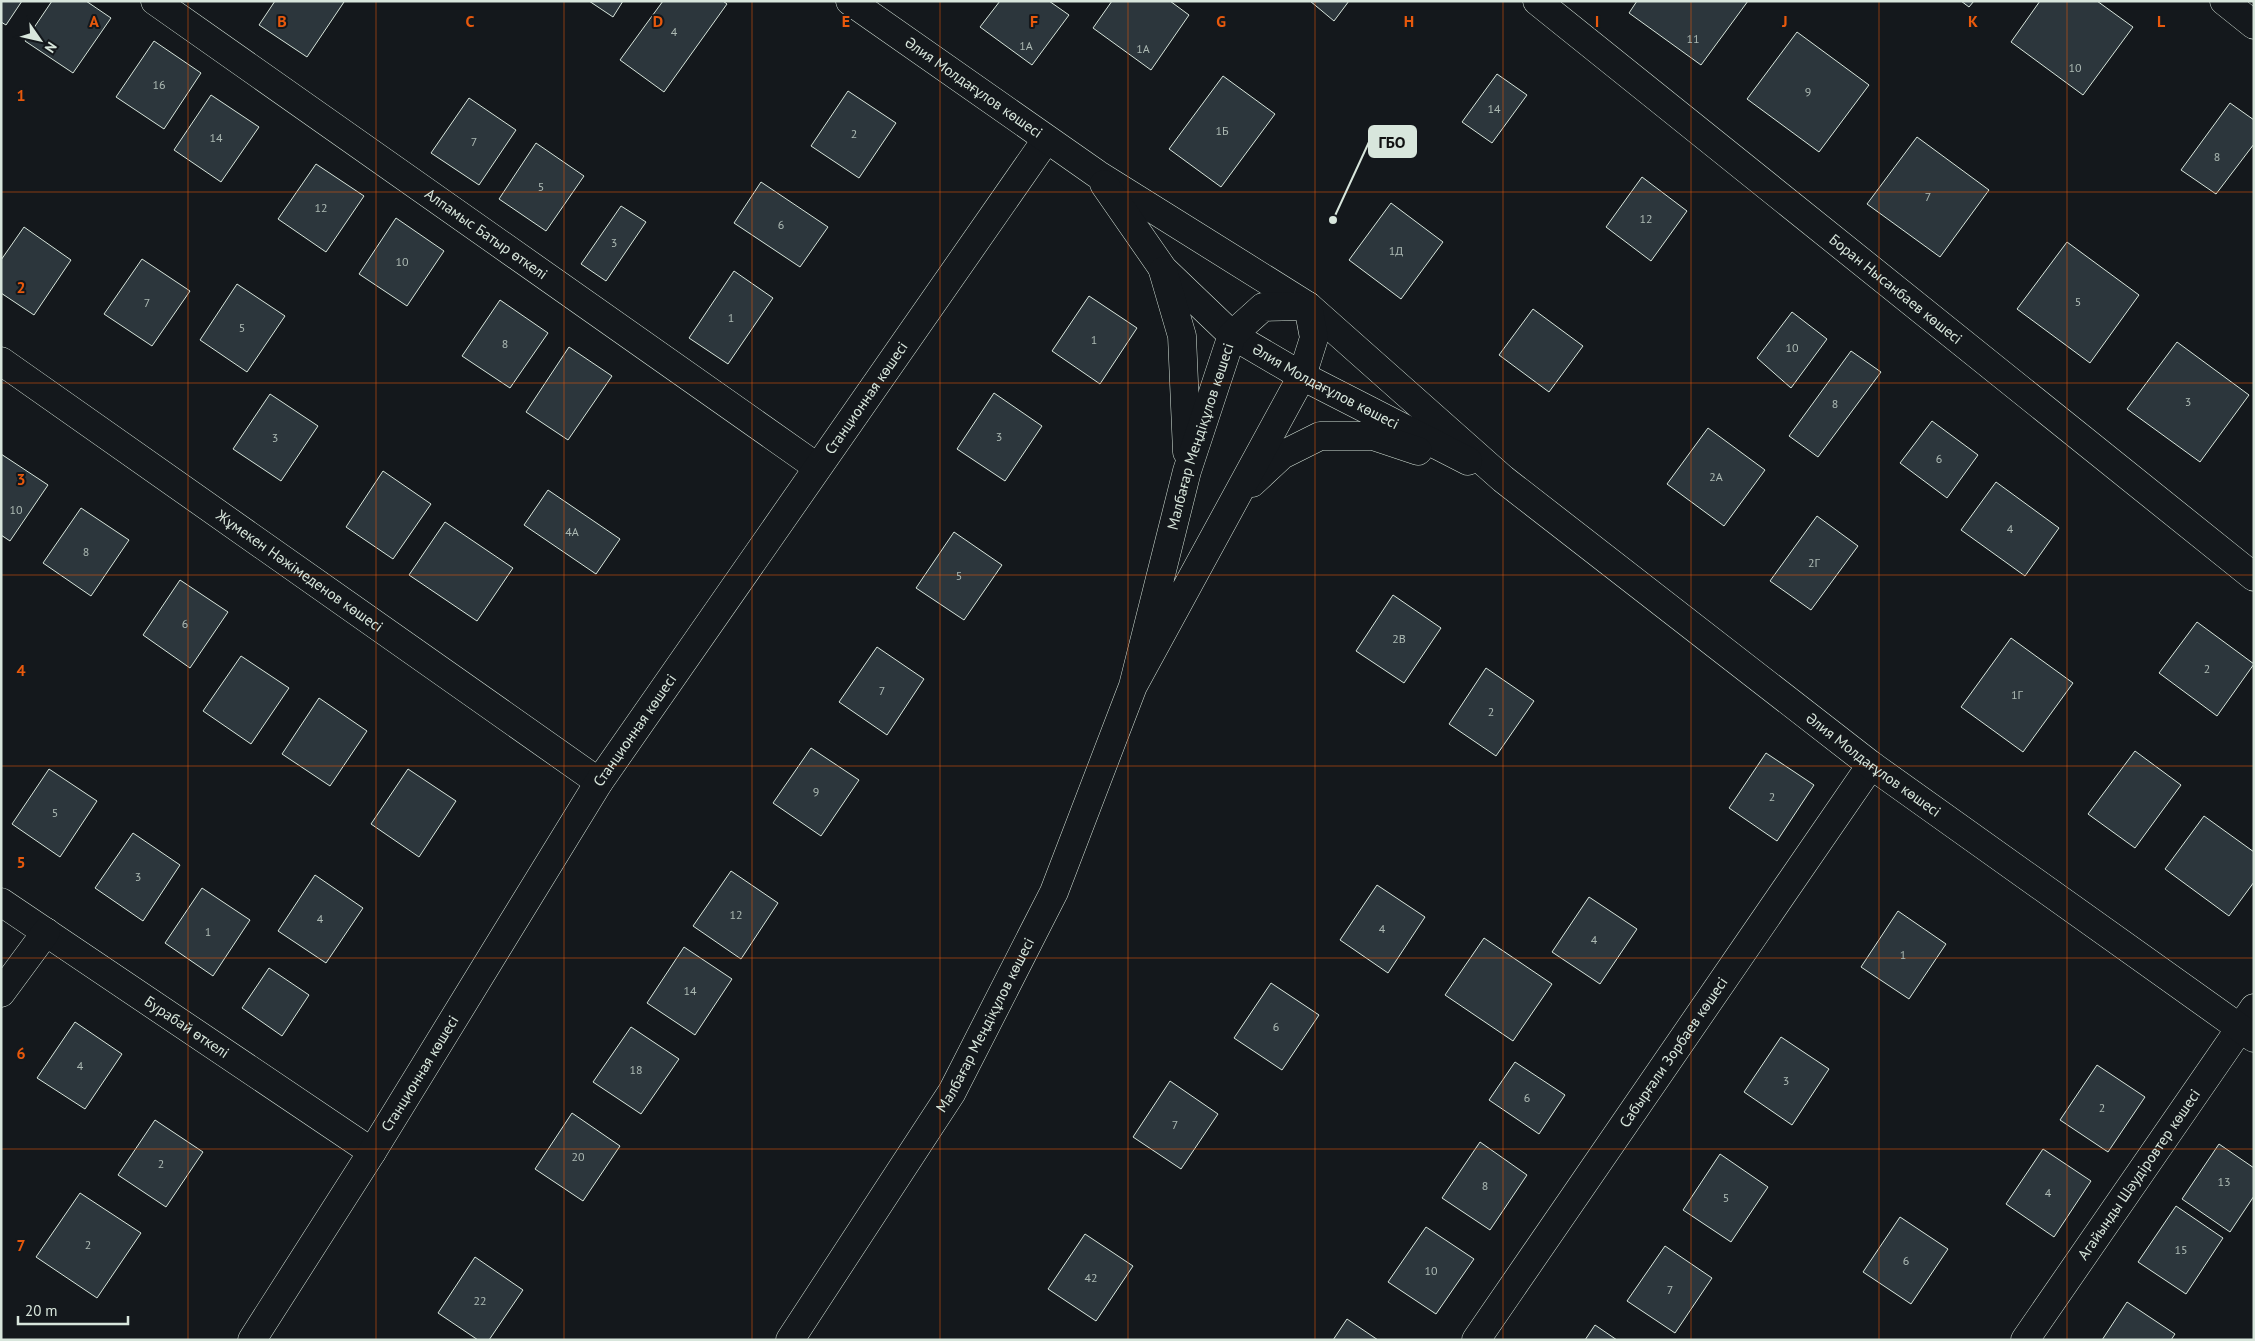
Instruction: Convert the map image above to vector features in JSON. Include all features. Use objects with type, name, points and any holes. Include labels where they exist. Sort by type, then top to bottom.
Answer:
[{"type":"street","name":"Алпамыс Батыр өткелі","points":[[155,1],[817,467]]},
{"type":"street","name":"Әлия Молдағұлов көшесі","points":[[850,1],[1097,174],[1308,306],[1503,479],[1871,765],[2249,1025]]},
{"type":"street","name":"Боран Нысанбаев көшесі","points":[[1537,1],[2254,577]]},
{"type":"street","points":[[2224,1],[2254,25]]},
{"type":"street","name":"Станционная көшесі","points":[[252,1340],[372,1152],[599,782],[1046,140]]},
{"type":"street","name":"Әлия Молдағұлов көшесі","points":[[1097,174],[1163,269],[1232,335],[1302,376],[1503,479]]},
{"type":"street","points":[[1163,269],[1182,336],[1188,471]]},
{"type":"street","name":"Малбағар Меңдіқұлов көшесі","points":[[790,1340],[952,1092],[1054,892],[1133,686],[1188,471],[1232,335],[1263,307],[1308,306],[1314,338],[1302,376],[1133,686]]},
{"type":"street","name":"Жұмекен Нәжімеденов көшесі","points":[[1,361],[599,782]]},
{"type":"street","points":[[1234,500],[1282,455],[1320,436],[1373,436],[1503,479]]},
{"type":"street","name":"Сабырғали Зорбаев көшесі","points":[[1476,1340],[1871,765]]},
{"type":"street","name":"Бурабай өткелі","points":[[1,902],[372,1152]]},
{"type":"street","points":[[1,993],[46,932]]},
{"type":"street","name":"Агайынды Шәудіровтер көшесi","points":[[2025,1340],[2249,1025]]},
{"type":"building","points":[[1,1],[22,1],[6,25],[1,22]]},
{"type":"building","points":[[52,1],[86,1],[111,18],[73,73],[25,41]]},
{"type":"building","points":[[275,1],[344,2],[307,57],[259,25]]},
{"type":"building","points":[[589,1],[623,1],[613,17]]},
{"type":"building","points":[[663,1],[723,1],[727,4],[664,92],[620,60]]},
{"type":"building","points":[[1000,1],[1049,1],[1069,15],[1032,65],[980,27]]},
{"type":"building","points":[[1112,1],[1170,1],[1189,15],[1151,70],[1093,28]]},
{"type":"building","points":[[1310,1],[1349,1],[1334,21]]},
{"type":"building","points":[[1637,1],[1748,1],[1701,65],[1629,13]]},
{"type":"building","points":[[1961,1],[1974,1],[1969,7]]},
{"type":"building","points":[[2040,1],[2097,1],[2133,27],[2083,95],[2011,42]]},
{"type":"building","points":[[1797,32],[1869,85],[1819,152],[1747,99]]},
{"type":"building","points":[[154,41],[201,73],[164,129],[116,97]]},
{"type":"building","points":[[1497,74],[1527,95],[1492,143],[1462,122]]},
{"type":"building","points":[[1223,76],[1275,114],[1221,187],[1169,149]]},
{"type":"building","points":[[848,91],[896,123],[859,178],[811,146]]},
{"type":"building","points":[[211,95],[259,127],[221,182],[174,150]]},
{"type":"building","points":[[469,98],[516,130],[479,185],[431,153]]},
{"type":"building","points":[[2230,103],[2254,120],[2254,144],[2216,194],[2181,170]]},
{"type":"building","points":[[1917,137],[1989,190],[1940,257],[1867,204]]},
{"type":"building","points":[[536,143],[584,176],[546,231],[499,199]]},
{"type":"building","points":[[316,164],[364,196],[326,252],[278,219]]},
{"type":"building","points":[[1642,177],[1687,211],[1651,261],[1606,227]]},
{"type":"building","points":[[761,182],[828,227],[800,267],[734,223]]},
{"type":"building","points":[[1391,203],[1443,242],[1401,299],[1349,260]]},
{"type":"building","points":[[621,206],[646,222],[606,281],[581,264]]},
{"type":"building","points":[[396,218],[444,251],[407,306],[359,274]]},
{"type":"building","points":[[24,227],[71,260],[34,315],[1,293],[1,260]]},
{"type":"building","points":[[2067,242],[2139,295],[2090,363],[2017,309]]},
{"type":"building","points":[[142,259],[190,291],[152,346],[104,314]]},
{"type":"building","points":[[734,271],[773,298],[728,364],[689,338]]},
{"type":"building","points":[[237,284],[285,316],[247,372],[200,340]]},
{"type":"building","points":[[1089,296],[1137,328],[1100,384],[1052,351]]},
{"type":"building","points":[[500,300],[548,333],[510,388],[462,356]]},
{"type":"building","points":[[1533,309],[1583,346],[1549,392],[1499,355]]},
{"type":"building","points":[[1792,312],[1827,339],[1791,388],[1757,358]]},
{"type":"building","points":[[2177,342],[2249,395],[2200,462],[2127,409]]},
{"type":"building","points":[[569,347],[612,376],[568,440],[526,412]]},
{"type":"building","points":[[1851,351],[1881,372],[1818,457],[1789,436]]},
{"type":"building","points":[[994,393],[1042,426],[1005,481],[957,449]]},
{"type":"building","points":[[270,394],[318,426],[281,481],[233,449]]},
{"type":"building","points":[[1932,421],[1978,455],[1947,498],[1900,463]]},
{"type":"building","points":[[1708,428],[1765,470],[1724,526],[1667,484]]},
{"type":"building","points":[[1,454],[48,485],[10,541],[1,535]]},
{"type":"building","points":[[383,471],[431,504],[393,559],[346,527]]},
{"type":"building","points":[[1996,482],[2059,528],[2025,576],[1961,530]]},
{"type":"building","points":[[548,490],[620,539],[596,574],[524,525]]},
{"type":"building","points":[[81,508],[129,540],[91,596],[43,563]]},
{"type":"building","points":[[1817,516],[1858,546],[1811,610],[1770,581]]},
{"type":"building","points":[[445,522],[513,568],[477,621],[409,575]]},
{"type":"building","points":[[954,532],[1002,565],[964,620],[916,588]]},
{"type":"building","points":[[180,580],[228,612],[190,668],[143,635]]},
{"type":"building","points":[[1393,595],[1441,628],[1404,683],[1356,651]]},
{"type":"building","points":[[2197,622],[2254,664],[2217,716],[2159,673]]},
{"type":"building","points":[[2011,638],[2073,683],[2023,752],[1961,707]]},
{"type":"building","points":[[877,647],[924,679],[887,735],[839,702]]},
{"type":"building","points":[[241,656],[289,688],[251,744],[203,711]]},
{"type":"building","points":[[1486,668],[1534,701],[1496,756],[1449,724]]},
{"type":"building","points":[[319,698],[367,731],[330,786],[282,754]]},
{"type":"building","points":[[811,748],[859,780],[821,836],[773,803]]},
{"type":"building","points":[[2135,751],[2181,785],[2135,848],[2088,814]]},
{"type":"building","points":[[1766,753],[1814,785],[1777,841],[1729,808]]},
{"type":"building","points":[[49,769],[97,801],[60,857],[12,824]]},
{"type":"building","points":[[408,769],[456,801],[419,857],[371,824]]},
{"type":"building","points":[[2204,816],[2254,852],[2254,882],[2229,916],[2165,869]]},
{"type":"building","points":[[133,833],[180,865],[143,921],[95,888]]},
{"type":"building","points":[[731,871],[778,903],[741,959],[693,926]]},
{"type":"building","points":[[315,875],[363,908],[326,963],[278,931]]},
{"type":"building","points":[[1377,885],[1425,917],[1388,973],[1340,940]]},
{"type":"building","points":[[202,888],[250,920],[213,976],[165,943]]},
{"type":"building","points":[[1589,897],[1637,929],[1600,984],[1552,952]]},
{"type":"building","points":[[1898,911],[1946,944],[1909,999],[1861,967]]},
{"type":"building","points":[[1484,938],[1552,984],[1513,1041],[1445,995]]},
{"type":"building","points":[[684,947],[732,979],[695,1035],[647,1003]]},
{"type":"building","points":[[269,968],[309,995],[282,1036],[242,1008]]},
{"type":"building","points":[[1271,983],[1319,1015],[1282,1070],[1234,1038]]},
{"type":"building","points":[[75,1022],[122,1054],[85,1109],[37,1078]]},
{"type":"building","points":[[631,1027],[679,1059],[641,1114],[593,1082]]},
{"type":"building","points":[[1781,1037],[1829,1069],[1792,1125],[1744,1092]]},
{"type":"building","points":[[1515,1062],[1565,1095],[1539,1134],[1489,1100]]},
{"type":"building","points":[[2097,1065],[2145,1097],[2108,1152],[2060,1120]]},
{"type":"building","points":[[1170,1081],[1218,1114],[1181,1169],[1133,1137]]},
{"type":"building","points":[[572,1113],[620,1146],[583,1201],[535,1169]]},
{"type":"building","points":[[155,1120],[203,1152],[166,1207],[118,1175]]},
{"type":"building","points":[[1480,1142],[1527,1175],[1490,1230],[1442,1198]]},
{"type":"building","points":[[2219,1144],[2254,1168],[2254,1196],[2230,1232],[2182,1199]]},
{"type":"building","points":[[2043,1149],[2091,1181],[2054,1237],[2006,1204]]},
{"type":"building","points":[[1720,1154],[1768,1187],[1731,1242],[1683,1210]]},
{"type":"building","points":[[80,1193],[141,1233],[97,1298],[36,1257]]},
{"type":"building","points":[[2176,1206],[2223,1238],[2186,1294],[2138,1262]]},
{"type":"building","points":[[1900,1217],[1948,1249],[1911,1304],[1863,1272]]},
{"type":"building","points":[[1426,1227],[1474,1259],[1436,1314],[1388,1282]]},
{"type":"building","points":[[1085,1234],[1133,1266],[1096,1321],[1048,1289]]},
{"type":"building","points":[[1665,1246],[1712,1278],[1675,1333],[1627,1301]]},
{"type":"building","points":[[475,1257],[523,1290],[489,1340],[478,1340],[438,1313]]},
{"type":"building","points":[[2127,1302],[2175,1334],[2171,1340],[2102,1340]]},
{"type":"building","points":[[1347,1319],[1378,1340],[1333,1340]]},
{"type":"building","points":[[1595,1325],[1617,1340],[1585,1340]]},
{"type":"place","name":"ГБО","points":[[1333,220]]}]
